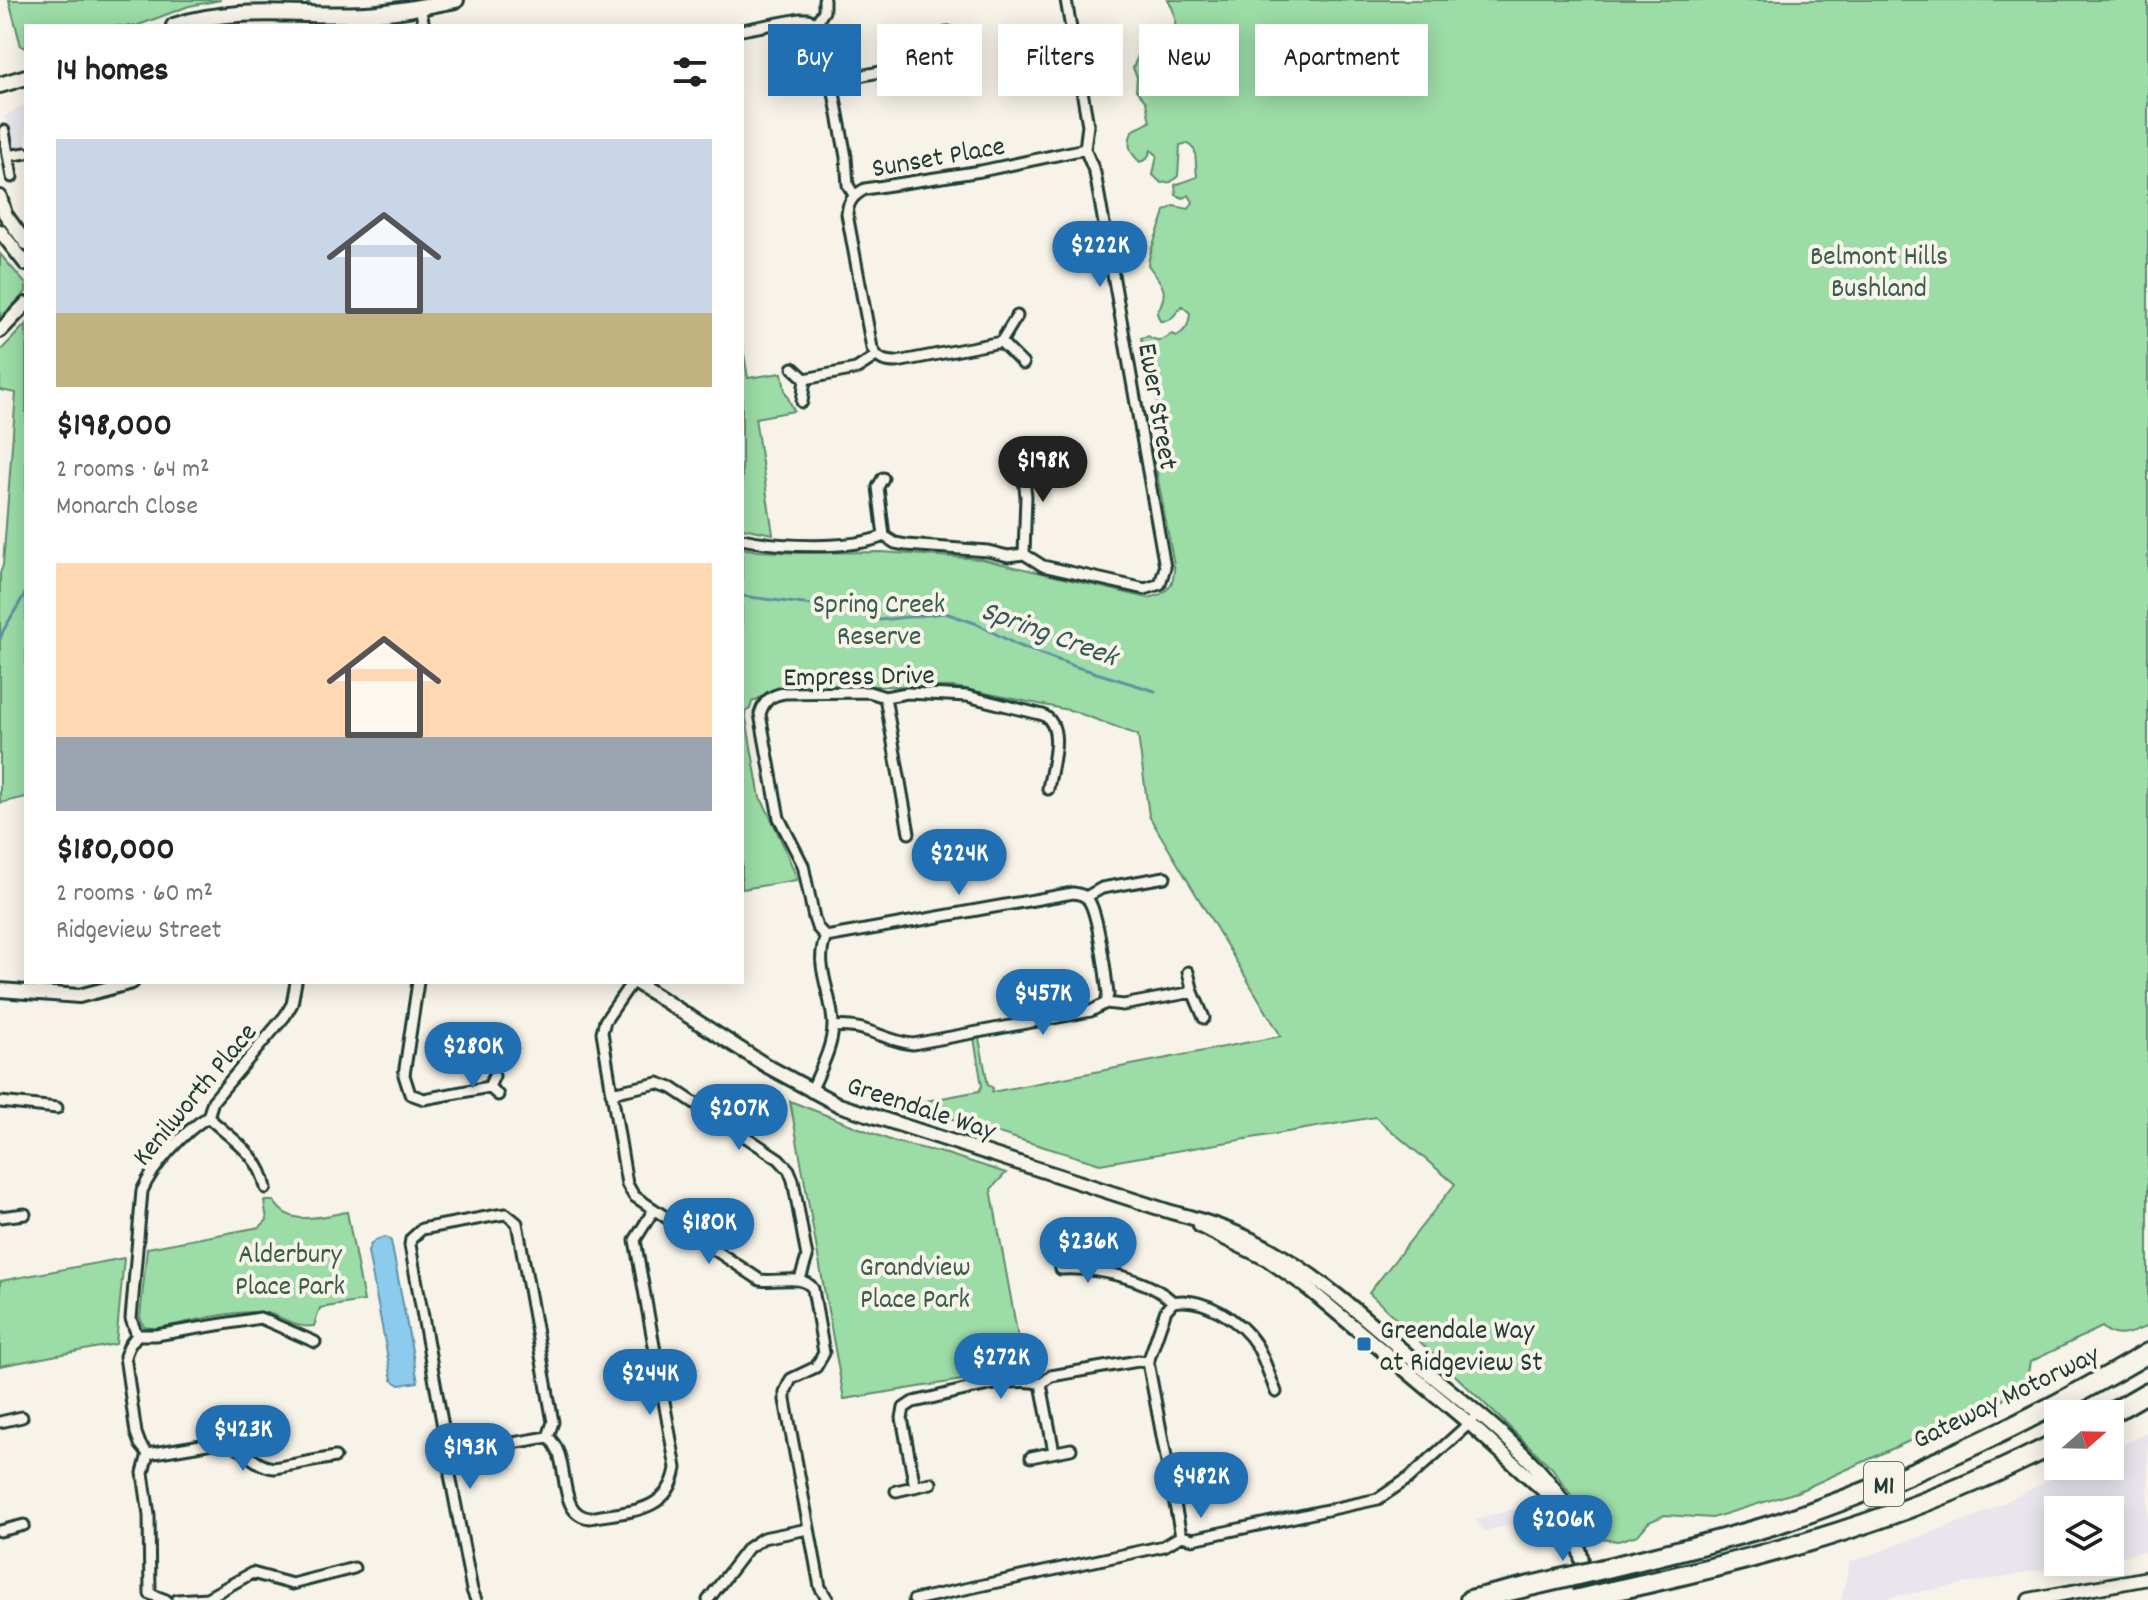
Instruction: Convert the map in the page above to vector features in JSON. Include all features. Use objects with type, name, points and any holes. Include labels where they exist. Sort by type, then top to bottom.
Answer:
[{"type":"highway","name":"Gateway Motorway","points":[[1470,1600],[1778,1523],[1896,1480],[2022,1422],[2148,1353]]},
{"type":"highway","points":[[2124,1406],[2148,1392]]},
{"type":"highway","name":"M1","points":[[1574,1600],[1725,1566],[1849,1531],[1966,1486],[2044,1449]]},
{"type":"main road","points":[[184,24],[227,15],[390,12],[456,0]]},
{"type":"main road","points":[[0,70],[24,76]]},
{"type":"main road","points":[[0,85],[24,78]]},
{"type":"street","points":[[744,30],[800,19],[816,23],[824,11],[824,0]]},
{"type":"street","name":"Ewer Street","points":[[1024,554],[1043,566],[1145,589],[1160,584],[1165,567],[1095,173],[1085,149],[1088,125],[1066,0]]},
{"type":"street","points":[[420,7],[424,24]]},
{"type":"street","points":[[835,96],[848,185],[854,195]]},
{"type":"street","points":[[4,131],[12,177]]},
{"type":"street","name":"Sunset Place","points":[[876,356],[847,214],[854,195],[876,187],[981,171],[1085,149]]},
{"type":"street","points":[[8,156],[24,153]]},
{"type":"street","points":[[0,197],[5,214],[24,240]]},
{"type":"street","points":[[0,231],[24,261]]},
{"type":"street","points":[[0,331],[24,306]]},
{"type":"street","points":[[805,379],[856,369],[876,356],[885,362],[897,362],[1001,342],[1017,316]]},
{"type":"street","points":[[1001,342],[1023,364]]},
{"type":"street","points":[[793,368],[805,379]]},
{"type":"street","points":[[802,402],[805,379]]},
{"type":"street","points":[[884,536],[906,545],[988,551],[1008,556],[1024,554],[1026,496],[1021,454]]},
{"type":"street","points":[[883,478],[878,487],[884,536]]},
{"type":"street","points":[[744,539],[769,545],[863,543],[884,536]]},
{"type":"street","name":"Empress Drive","points":[[811,1092],[833,1027],[820,954],[826,937],[814,918],[803,865],[779,818],[760,714],[769,698],[785,693],[869,692],[885,697],[907,693],[967,696],[1049,718],[1056,733],[1048,789]]},
{"type":"street","points":[[885,697],[909,833]]},
{"type":"street","points":[[1086,897],[1102,888],[1165,877]]},
{"type":"street","points":[[826,937],[1073,893],[1086,897],[1093,909],[1107,985],[1106,1003]]},
{"type":"street","points":[[1188,972],[1204,1018]]},
{"type":"street","points":[[0,990],[19,994],[79,996],[114,984]]},
{"type":"street","name":"Kenilworth Place","points":[[166,1600],[150,1594],[149,1515],[143,1473],[148,1454],[136,1433],[125,1356],[137,1335],[131,1319],[142,1191],[147,1180],[192,1126],[208,1117],[213,1101],[285,1016],[292,1004],[296,984]]},
{"type":"street","points":[[418,984],[404,1075],[410,1094],[424,1099],[489,1087]]},
{"type":"street","points":[[633,984],[605,1021],[602,1032],[627,1184],[634,1196],[760,1280],[800,1279],[813,1289],[824,1353],[816,1367],[791,1379],[785,1392],[808,1529],[820,1587],[828,1600]]},
{"type":"street","name":"Greendale Way","points":[[637,984],[811,1092],[881,1121],[1171,1212],[1267,1259],[1474,1419],[1541,1487],[1569,1517],[1590,1600]]},
{"type":"street","points":[[833,1027],[857,1026],[896,1042],[913,1044],[1091,1011],[1106,1003],[1123,1005],[1193,992]]},
{"type":"street","points":[[489,1087],[494,1076]]},
{"type":"street","points":[[611,1093],[658,1083],[672,1088],[779,1159],[793,1180],[807,1257],[800,1279]]},
{"type":"street","points":[[489,1087],[498,1095]]},
{"type":"street","points":[[0,1102],[57,1108]]},
{"type":"street","points":[[208,1117],[254,1157],[263,1171],[266,1188]]},
{"type":"street","points":[[548,1437],[560,1451],[568,1501],[580,1517],[590,1518],[650,1507],[670,1489],[676,1468],[635,1240],[653,1211]]},
{"type":"street","points":[[0,1217],[25,1214]]},
{"type":"street","points":[[457,1455],[445,1438],[410,1245],[411,1239],[422,1229],[506,1214],[517,1223],[553,1422],[548,1437]]},
{"type":"street","points":[[1055,1241],[1061,1269],[1095,1269],[1164,1293],[1173,1302]]},
{"type":"street","points":[[1181,1536],[1148,1362],[1166,1310],[1173,1302],[1190,1300],[1229,1317],[1256,1345],[1276,1392]]},
{"type":"street","points":[[137,1335],[156,1335],[260,1318],[315,1342]]},
{"type":"street","points":[[1041,1384],[1051,1376],[1138,1361],[1148,1362]]},
{"type":"street","points":[[915,1487],[902,1418],[904,1408],[913,1402],[1006,1383],[1030,1381],[1041,1384]]},
{"type":"street","points":[[1041,1384],[1054,1452]]},
{"type":"street","points":[[0,1422],[22,1417]]},
{"type":"street","points":[[914,1600],[1164,1546],[1181,1536],[1193,1539],[1378,1499],[1409,1478],[1474,1419]]},
{"type":"street","points":[[476,1600],[450,1475],[451,1464],[457,1455],[480,1448],[548,1437]]},
{"type":"street","points":[[148,1454],[230,1442],[264,1467],[335,1457]]},
{"type":"street","points":[[1031,1457],[1071,1449]]},
{"type":"street","points":[[896,1491],[931,1483]]},
{"type":"street","points":[[0,1531],[24,1525]]},
{"type":"street","points":[[708,1600],[756,1542],[808,1529]]},
{"type":"street","points":[[177,1600],[207,1598],[252,1573],[292,1584],[354,1568]]},
{"type":"street","points":[[2029,1600],[2148,1578]]},
{"type":"shaded area","points":[[24,104],[24,147],[11,150],[5,116]]},
{"type":"shaded area","points":[[2148,1432],[2148,1551],[2124,1555],[2124,1496],[2044,1496],[2044,1570],[1874,1600],[1841,1600],[1850,1562],[1974,1517],[2049,1480],[2124,1480],[2124,1444]]},
{"type":"shaded area","points":[[1517,1509],[1520,1523],[1484,1531],[1475,1519]]},
{"type":"green space","points":[[9,0],[221,0],[189,6],[141,24],[24,24],[24,47],[21,46]]},
{"type":"green space","name":"Belmont Hills Bushland","points":[[1168,0],[2148,0],[2148,1326],[2118,1335],[2102,1327],[2030,1362],[2027,1379],[1993,1408],[1960,1418],[1797,1492],[1712,1518],[1665,1515],[1649,1522],[1638,1535],[1618,1541],[1600,1539],[1592,1527],[1594,1510],[1580,1508],[1552,1468],[1369,1293],[1455,1184],[1375,1117],[1100,1164],[910,1104],[979,1091],[982,1086],[974,1038],[979,1038],[992,1092],[1281,1036],[1149,816],[1138,735],[1073,711],[955,687],[783,685],[752,702],[745,712],[760,798],[797,880],[744,889],[744,548],[798,553],[882,552],[981,559],[1148,598],[1169,588],[1174,565],[1151,442],[1157,440],[1159,410],[1141,338],[1148,336],[1160,340],[1171,334],[1177,336],[1189,321],[1190,313],[1182,306],[1170,319],[1160,321],[1157,313],[1163,288],[1148,265],[1165,211],[1174,206],[1189,209],[1193,202],[1189,195],[1183,198],[1176,195],[1175,185],[1197,177],[1195,151],[1188,143],[1180,145],[1178,176],[1171,182],[1161,183],[1153,175],[1157,155],[1151,150],[1147,159],[1140,162],[1129,144],[1132,131],[1150,122],[1146,102],[1141,96],[1239,96],[1239,24],[1175,24]]},
{"type":"green space","name":"Belmont Hills Bushland","points":[[1139,55],[1139,94],[1133,68]]},
{"type":"green space","points":[[0,254],[24,282],[24,294],[0,318]]},
{"type":"green space","points":[[24,326],[24,797],[0,803],[0,573],[16,393],[0,390],[0,351]]},
{"type":"green space","points":[[744,354],[748,378],[782,373],[785,391],[794,411],[755,418],[773,534],[744,528]]},
{"type":"green space","name":"Grandview Place Park","points":[[790,1101],[895,1142],[947,1154],[1006,1173],[991,1189],[1024,1370],[844,1399]]},
{"type":"green space","name":"Alderbury Place Park","points":[[264,1201],[274,1201],[288,1215],[297,1217],[347,1212],[364,1301],[320,1308],[314,1326],[301,1326],[267,1313],[255,1312],[211,1317],[155,1329],[144,1327],[140,1318],[147,1248],[260,1227],[267,1220]]},
{"type":"green space","points":[[124,1258],[116,1344],[0,1366],[0,1281]]},
{"type":"water","points":[[386,1237],[391,1241],[418,1382],[400,1385],[392,1380],[368,1252],[374,1242]]},
{"type":"waterway","name":"Spring Creek","points":[[305,9],[310,0]]},
{"type":"waterway","points":[[0,640],[24,595]]},
{"type":"waterway","name":"Spring Creek","points":[[744,596],[836,608],[880,620],[945,613],[975,623],[1017,645],[1155,691]]},
{"type":"place","name":"Greendale Way at Ridgeview St","points":[[1364,1344]]},
{"type":"park label","name":"Spring Creek Reserve","points":[[879,618]]}]
